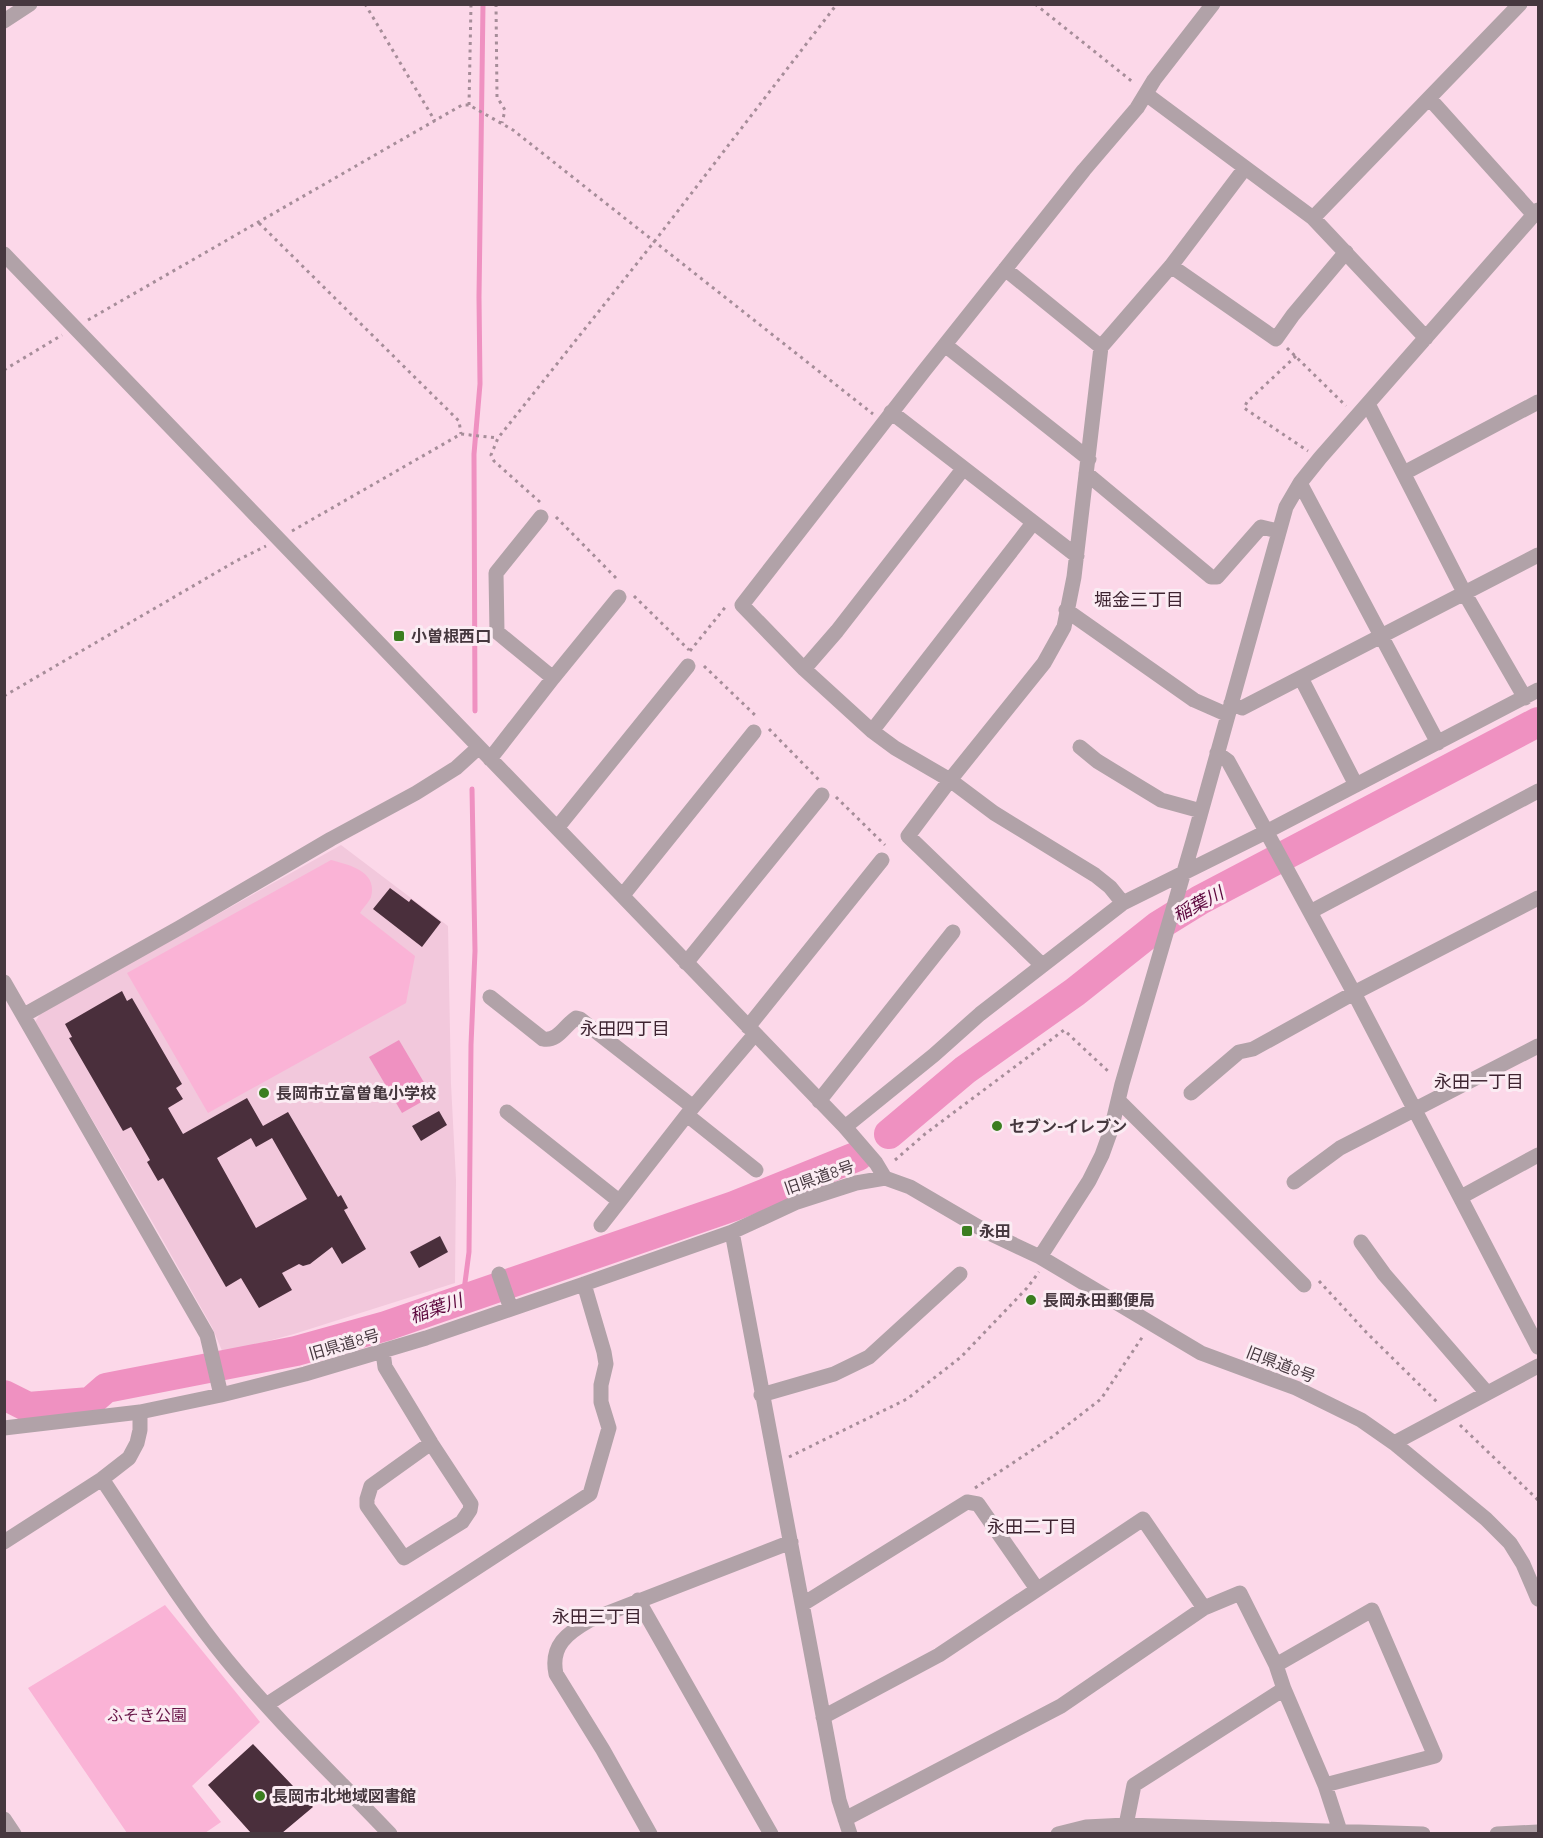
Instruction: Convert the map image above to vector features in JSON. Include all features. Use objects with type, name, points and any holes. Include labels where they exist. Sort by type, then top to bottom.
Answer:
[{"type":"street","points":[[4,21],[30,4]]},
{"type":"street","points":[[1123,903],[1110,887],[1095,875],[994,813],[950,780],[894,748],[872,732],[804,669],[742,606],[1005,269],[1137,108],[1154,80],[1213,4]]},
{"type":"street","points":[[1313,218],[1515,6]]},
{"type":"street","points":[[1146,94],[1313,218],[1426,338]]},
{"type":"street","points":[[1043,1259],[1102,1155],[1164,944],[1286,507],[1300,483],[1320,458],[1536,213],[1429,98]]},
{"type":"street","points":[[1042,965],[908,836],[1044,663],[1064,627],[1077,556],[1101,347],[1172,266],[1245,168]]},
{"type":"street","points":[[1172,266],[1276,339],[1293,315],[1346,252]]},
{"type":"street","points":[[4,254],[845,1127],[876,1163],[885,1178]]},
{"type":"street","points":[[1005,269],[1101,347]]},
{"type":"street","points":[[945,345],[1088,466],[1211,577],[1217,577],[1223,572],[1262,527],[1278,531]]},
{"type":"street","points":[[1404,473],[1539,402]]},
{"type":"street","points":[[845,1127],[980,1014],[1123,903],[1182,875],[1532,694],[1465,594],[1368,404]]},
{"type":"street","points":[[888,417],[963,469],[1077,556]]},
{"type":"street","points":[[804,669],[837,631],[963,469]]},
{"type":"street","points":[[1300,483],[1438,743]]},
{"type":"street","points":[[541,517],[496,573],[497,632],[553,678]]},
{"type":"street","points":[[872,732],[1033,523]]},
{"type":"street","points":[[1066,610],[1194,700],[1230,709],[1242,708],[1539,555]]},
{"type":"street","points":[[490,759],[623,593]]},
{"type":"street","points":[[557,828],[695,663]]},
{"type":"street","points":[[1301,678],[1356,785]]},
{"type":"street","points":[[623,895],[761,727]]},
{"type":"street","points":[[24,1015],[331,839],[416,793],[456,768],[478,747]]},
{"type":"street","points":[[1080,747],[1161,800],[1201,811]]},
{"type":"street","points":[[1217,753],[1228,761],[1354,993],[1539,1347]]},
{"type":"street","points":[[686,963],[824,789]]},
{"type":"street","points":[[1310,912],[1539,791]]},
{"type":"street","points":[[601,1225],[882,860]]},
{"type":"street","points":[[1191,1093],[1239,1052],[1253,1049],[1354,993],[1539,898]]},
{"type":"street","points":[[819,1101],[952,932]]},
{"type":"street","points":[[4,982],[207,1335],[221,1395]]},
{"type":"street","points":[[490,997],[543,1039],[549,1040],[556,1037],[573,1020],[580,1019],[690,1111],[756,1170]]},
{"type":"street","points":[[1294,1182],[1340,1148],[1539,1046]]},
{"type":"street","points":[[1119,1101],[1304,1285]]},
{"type":"street","points":[[507,1112],[619,1201]]},
{"type":"street","points":[[1461,1197],[1539,1155]]},
{"type":"street","name":"旧県道8号","points":[[4,1428],[140,1412],[221,1395],[382,1352],[510,1305],[584,1284],[732,1232],[797,1202],[856,1183],[885,1178],[910,1187],[987,1232],[1043,1259],[1201,1353],[1296,1388],[1335,1405],[1361,1420],[1394,1443],[1486,1519],[1510,1543],[1523,1564],[1539,1599]]},
{"type":"street","points":[[732,1232],[823,1718],[839,1800],[847,1826],[1061,1706],[1204,1608],[1240,1593],[1276,1665],[1341,1833]]},
{"type":"street","points":[[1361,1242],[1384,1274],[1487,1392]]},
{"type":"street","points":[[499,1274],[510,1305]]},
{"type":"street","points":[[761,1395],[834,1374],[869,1357],[960,1274]]},
{"type":"street","points":[[266,1705],[590,1494],[609,1428],[601,1402],[601,1384],[606,1364],[604,1352],[584,1284]]},
{"type":"street","points":[[382,1352],[385,1367],[471,1504],[462,1522],[404,1558],[367,1506],[367,1499],[371,1485],[431,1443]]},
{"type":"street","points":[[1394,1443],[1539,1366]]},
{"type":"street","points":[[4,1542],[102,1479],[132,1454],[140,1430],[140,1412]]},
{"type":"street","points":[[102,1479],[194,1617],[226,1659],[266,1705],[390,1833]]},
{"type":"street","points":[[803,1604],[967,1502],[978,1504],[1037,1589]]},
{"type":"street","points":[[823,1718],[939,1654],[1143,1519],[1204,1608]]},
{"type":"street","points":[[650,1833],[556,1674],[553,1661],[556,1650],[573,1630],[590,1620],[790,1542]]},
{"type":"street","points":[[638,1600],[771,1833]]},
{"type":"street","points":[[1276,1665],[1372,1610],[1435,1756],[1324,1785]]},
{"type":"street","points":[[1126,1825],[1134,1785],[1284,1689]]},
{"type":"street","points":[[4,1819],[14,1833]]},
{"type":"street","points":[[1058,1833],[1086,1827],[1108,1829],[1126,1825],[1242,1831],[1423,1833]]},
{"type":"street","points":[[1497,1833],[1539,1832]]},
{"type":"path","points":[[365,4],[436,121]]},
{"type":"path","points":[[471,4],[471,105]]},
{"type":"path","points":[[496,4],[497,97],[505,110],[502,123]]},
{"type":"path","points":[[4,696],[461,434],[498,438],[654,242],[837,4]]},
{"type":"path","points":[[1035,4],[1146,94]]},
{"type":"path","points":[[4,370],[462,105],[471,105],[502,123],[654,242],[888,417]]},
{"type":"path","points":[[259,223],[459,421],[461,434]]},
{"type":"path","points":[[1276,339],[1357,417]]},
{"type":"path","points":[[1296,356],[1253,396],[1244,408],[1320,458]]},
{"type":"path","points":[[623,593],[824,789],[891,851],[882,860]]},
{"type":"path","points":[[775,1465],[814,1443],[907,1399],[961,1357],[1027,1288],[1043,1259]]},
{"type":"path","points":[[967,1502],[975,1488],[1052,1437],[1101,1399],[1151,1324]]},
{"type":"path","points":[[1455,1420],[1539,1500]]},
{"type":"shaded area","name":"長岡市立富曽亀小学校","points":[[341,845],[448,926],[451,1084],[456,1180],[455,1283],[294,1334],[223,1353],[212,1327],[153,1223],[35,1022],[40,1014]]},
{"type":"shaded area","points":[[399,1040],[432,1096],[402,1113],[369,1057]]},
{"type":"green space","points":[[331,860],[353,867],[366,875],[372,888],[371,897],[360,913],[415,956],[406,1003],[208,1113],[127,973]]},
{"type":"green space","name":"ふそき公園","points":[[165,1605],[260,1722],[192,1786],[221,1822],[205,1833],[127,1833],[28,1688]]},
{"type":"building","points":[[390,888],[409,902],[411,899],[441,922],[422,947],[373,909]]},
{"type":"building","points":[[122,991],[127,1001],[132,998],[182,1084],[176,1088],[183,1099],[168,1108],[183,1134],[247,1098],[263,1126],[288,1112],[338,1197],[341,1195],[348,1208],[344,1210],[366,1249],[342,1264],[332,1247],[310,1264],[303,1266],[299,1264],[282,1273],[292,1290],[259,1308],[241,1278],[226,1287],[163,1178],[158,1181],[147,1162],[150,1160],[131,1127],[123,1131],[69,1038],[72,1037],[65,1024]],"holes":[[[251,1138],[256,1147],[272,1138],[307,1199],[256,1228],[217,1158]]]},
{"type":"building","points":[[439,1111],[447,1125],[421,1141],[412,1126]]},
{"type":"building","points":[[440,1236],[448,1252],[419,1268],[410,1252]]},
{"type":"building","name":"長岡市北地域図書館","points":[[253,1744],[313,1807],[282,1833],[251,1833],[208,1785]]},
{"type":"waterway","points":[[475,711],[474,454],[480,384],[483,4]]},
{"type":"waterway","name":"稲葉川","points":[[889,1134],[965,1070],[1075,992],[1158,926],[1200,900],[1538,722]]},
{"type":"waterway","points":[[463,1298],[469,1252],[471,1045],[475,951],[472,789]]},
{"type":"waterway","name":"稲葉川","points":[[4,1395],[28,1407],[90,1402],[106,1388],[296,1351],[386,1326],[734,1206],[858,1156]]},
{"type":"place","name":"小曽根西口","points":[[399,636]]},
{"type":"place","name":"長岡市立富曽亀小学校","points":[[264,1093]]},
{"type":"place","name":"セブン-イレブン","points":[[997,1126]]},
{"type":"place","name":"永田","points":[[967,1231]]},
{"type":"place","name":"長岡永田郵便局","points":[[1031,1300]]},
{"type":"place","name":"長岡市北地域図書館","points":[[260,1796]]},
{"type":"district","name":"堀金三丁目","points":[[1139,599]]},
{"type":"district","name":"永田四丁目","points":[[625,1028]]},
{"type":"district","name":"永田一丁目","points":[[1479,1081]]},
{"type":"district","name":"永田二丁目","points":[[1032,1526]]},
{"type":"district","name":"永田三丁目","points":[[597,1616]]}]
